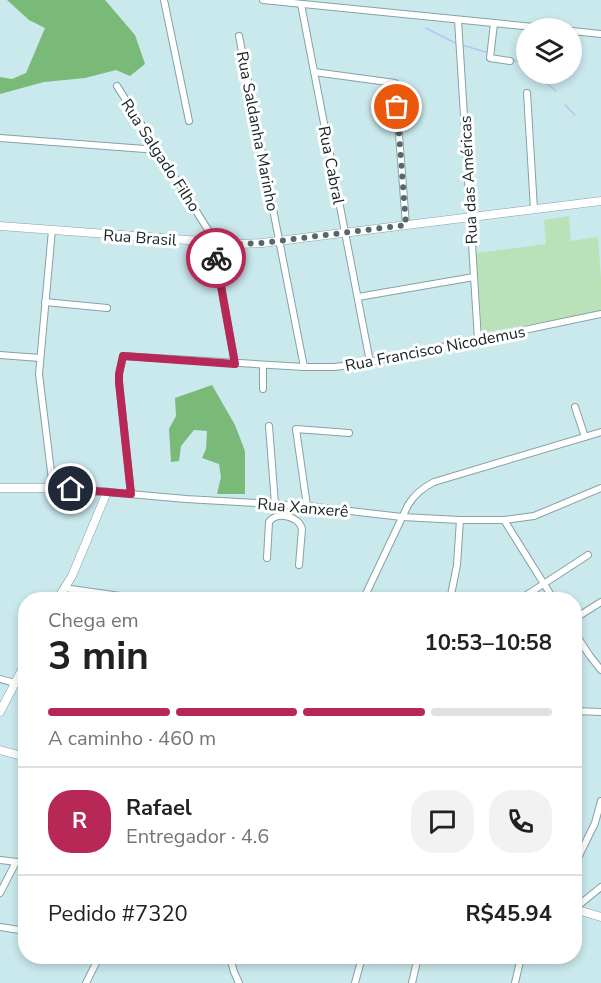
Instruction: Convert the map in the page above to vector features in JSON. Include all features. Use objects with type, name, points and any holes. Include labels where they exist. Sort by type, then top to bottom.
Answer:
[{"type":"street","points":[[164,0],[189,121]]},
{"type":"street","points":[[262,0],[516,25]]},
{"type":"street","name":"Rua Cabral","points":[[301,4],[370,362]]},
{"type":"street","name":"Rua das Américas","points":[[458,20],[478,340]]},
{"type":"street","points":[[494,23],[490,58],[510,62]]},
{"type":"street","points":[[582,32],[601,34]]},
{"type":"street","name":"Rua Saldanha Marinho","points":[[239,36],[304,367]]},
{"type":"street","points":[[314,72],[395,83],[406,225]]},
{"type":"street","name":"Rua Salgado Filho","points":[[117,86],[207,227],[213,242],[235,364]]},
{"type":"street","points":[[527,93],[534,209]]},
{"type":"street","points":[[0,138],[158,150]]},
{"type":"street","name":"Rua Brasil","points":[[0,226],[241,244],[601,201]]},
{"type":"street","points":[[52,230],[40,358],[40,384],[53,488]]},
{"type":"street","points":[[358,297],[474,277]]},
{"type":"street","points":[[45,302],[107,309]]},
{"type":"street","name":"Rua Francisco Nicodemus","points":[[131,494],[119,382],[123,356],[235,364],[335,367],[370,362],[601,314]]},
{"type":"street","points":[[0,356],[40,358]]},
{"type":"street","points":[[263,365],[263,389]]},
{"type":"street","points":[[575,407],[585,437]]},
{"type":"street","points":[[268,426],[275,504]]},
{"type":"street","points":[[307,506],[296,429],[349,434]]},
{"type":"street","points":[[367,592],[408,505],[422,489],[434,482],[601,432]]},
{"type":"street","name":"Rua Xanxerê","points":[[0,488],[53,488],[307,506],[402,517],[460,520],[527,518],[601,488]]},
{"type":"street","points":[[62,592],[72,576],[107,492]]},
{"type":"street","points":[[291,505],[291,517]]},
{"type":"street","points":[[267,558],[269,522],[276,516],[291,517],[298,520],[302,529],[299,565]]},
{"type":"street","points":[[452,592],[457,565],[460,520]]},
{"type":"street","points":[[504,520],[549,592]]},
{"type":"street","points":[[532,592],[588,555]]},
{"type":"street","points":[[64,588],[89,592]]},
{"type":"street","points":[[582,614],[601,602]]},
{"type":"street","points":[[582,644],[601,670]]},
{"type":"street","points":[[0,712],[18,677]]},
{"type":"street","points":[[0,679],[18,684]]},
{"type":"street","points":[[582,711],[601,712]]},
{"type":"street","points":[[0,750],[18,755]]},
{"type":"street","points":[[582,850],[595,823],[601,801]]},
{"type":"street","points":[[0,860],[16,862],[0,893]]},
{"type":"street","points":[[582,902],[601,887]]},
{"type":"street","points":[[582,911],[601,917]]},
{"type":"street","points":[[0,927],[18,930]]},
{"type":"street","points":[[86,983],[96,964]]},
{"type":"street","points":[[232,964],[239,983]]},
{"type":"street","points":[[355,983],[360,964]]},
{"type":"street","points":[[412,983],[416,964]]},
{"type":"street","points":[[515,983],[519,964]]},
{"type":"green space","points":[[7,0],[105,0],[135,35],[145,64],[130,76],[116,70],[85,78],[44,82],[0,94],[0,77],[12,79],[26,73],[45,28],[29,20]]},
{"type":"green space","points":[[569,216],[571,241],[598,237],[601,311],[482,333],[476,253],[546,244],[544,220]]},
{"type":"green space","points":[[212,385],[235,425],[245,451],[245,494],[217,494],[221,477],[219,464],[202,458],[206,449],[207,431],[194,430],[181,446],[179,461],[171,462],[169,429],[176,416],[175,398]]},
{"type":"waterway","points":[[426,28],[457,44]]},
{"type":"waterway","points":[[462,45],[489,53]]},
{"type":"waterway","points":[[547,84],[556,91]]},
{"type":"waterway","points":[[565,105],[575,115]]},
{"type":"way so far","points":[[216,258],[213,242],[262,243],[406,225],[397,107]]},
{"type":"route","points":[[71,489],[131,494],[119,382],[123,356],[235,364],[216,258]]}]
